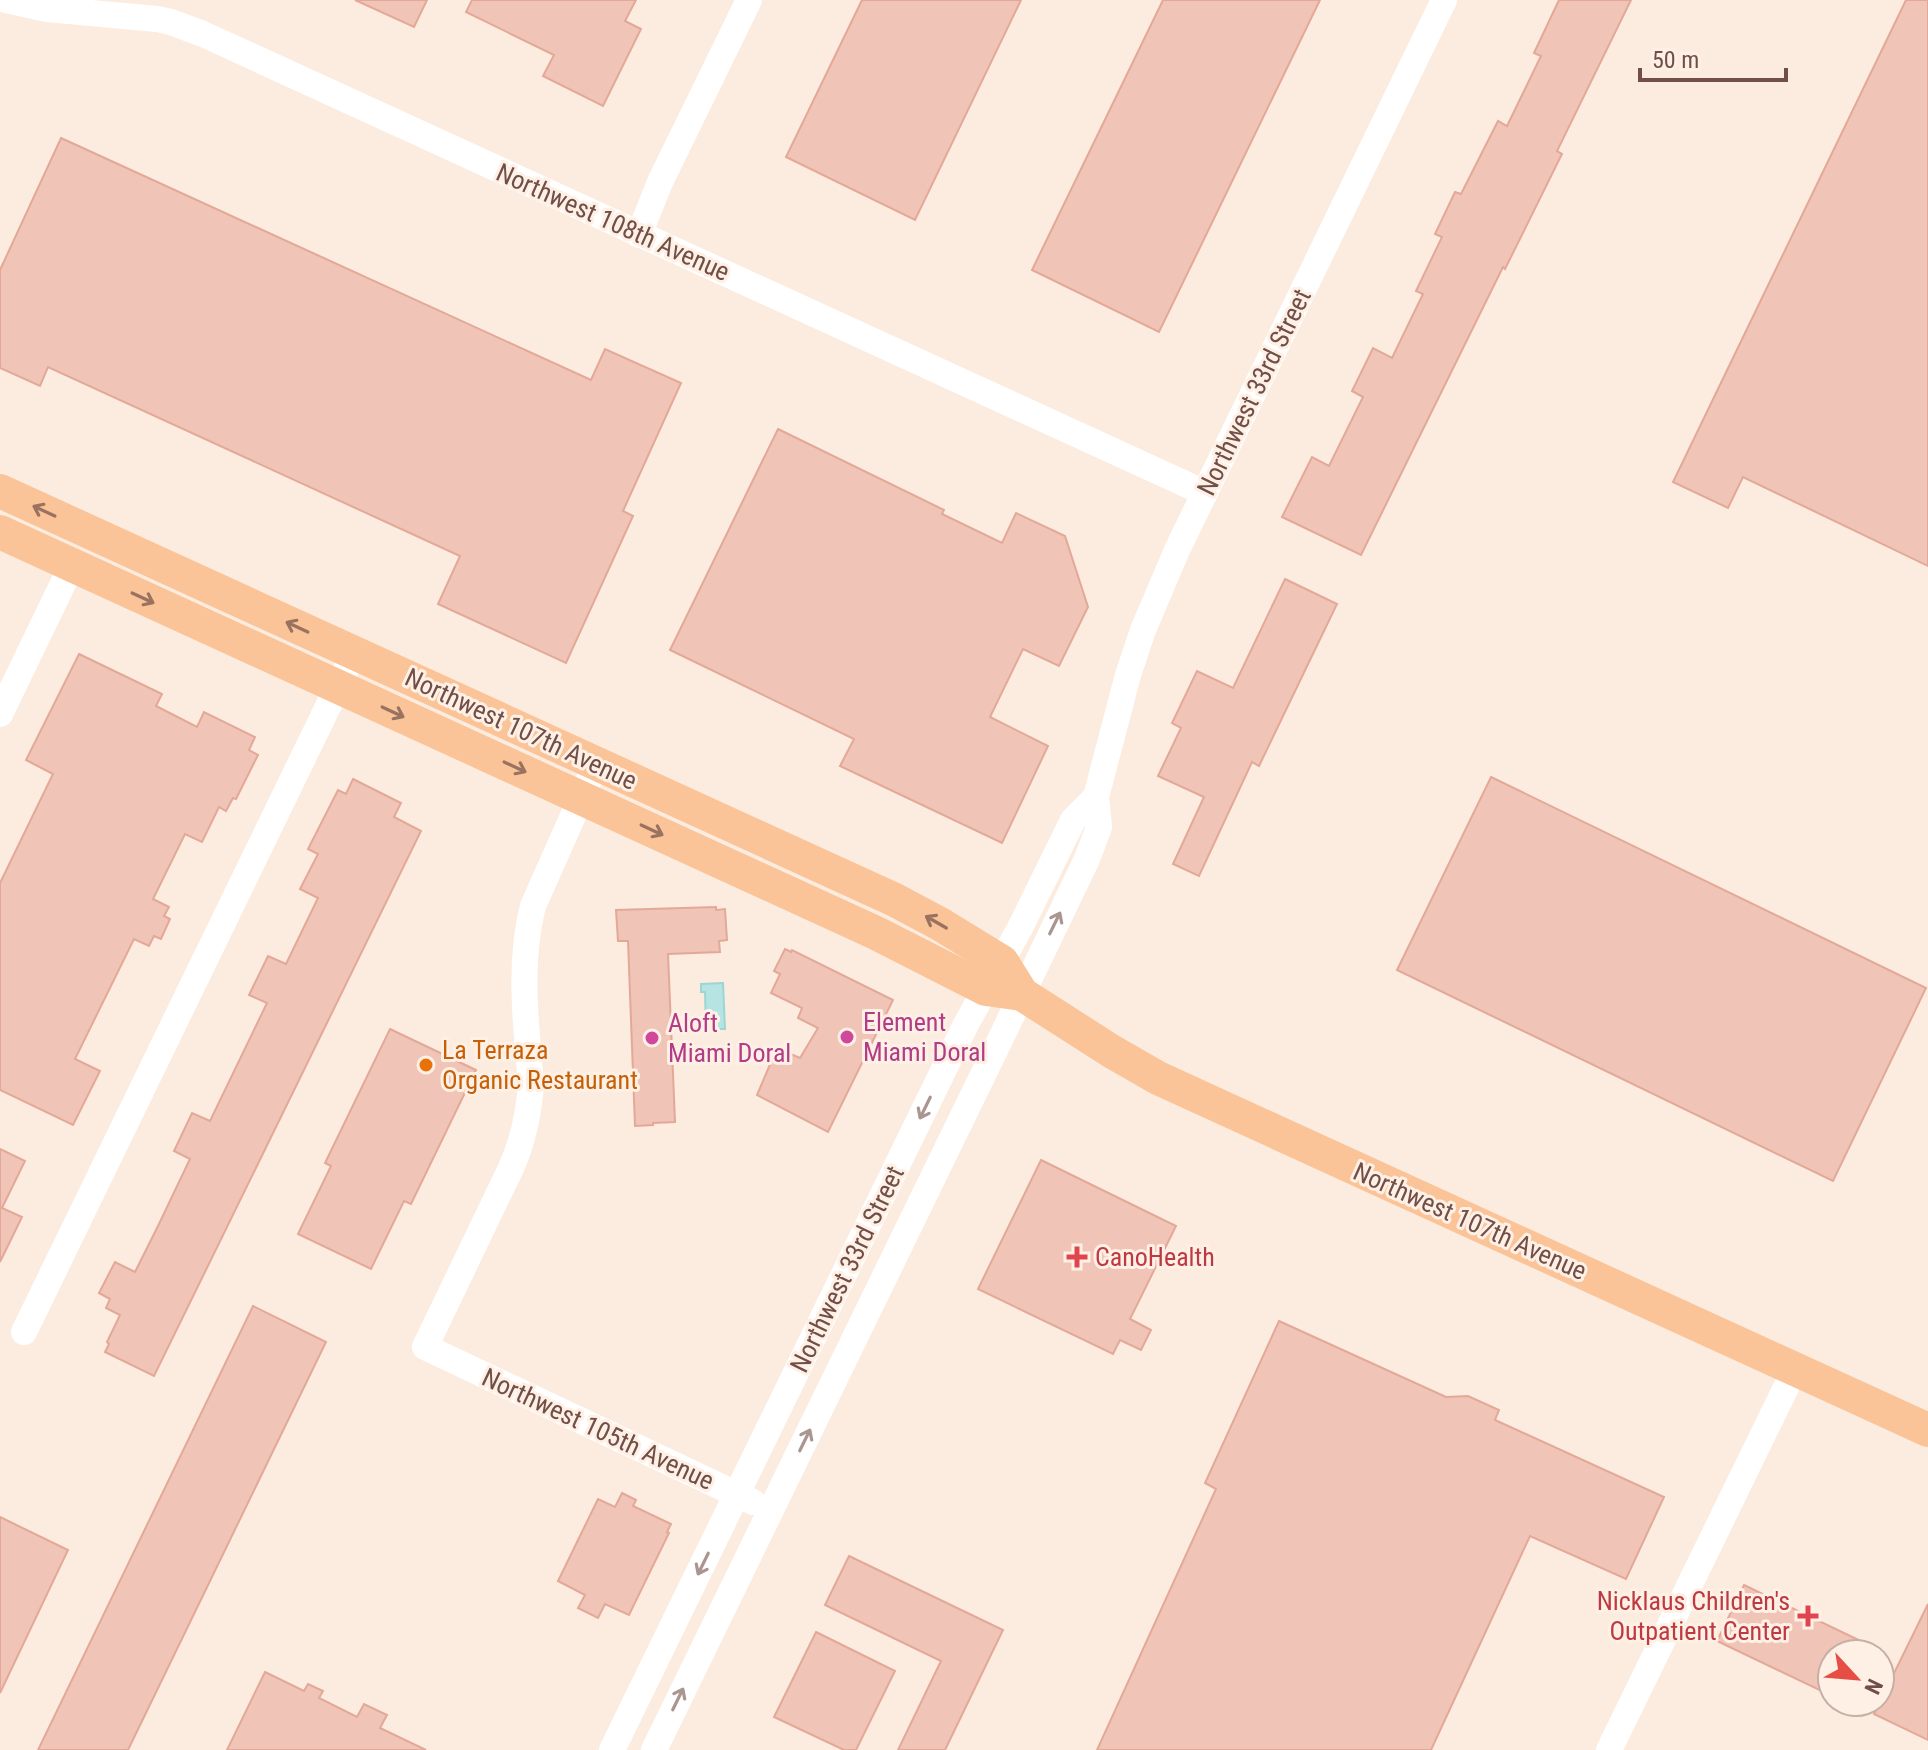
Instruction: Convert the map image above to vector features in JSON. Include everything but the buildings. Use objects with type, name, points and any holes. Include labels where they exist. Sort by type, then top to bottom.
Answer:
[{"type":"main road","name":"Northwest 107th Avenue","points":[[0,491],[904,905],[994,976],[1158,1078],[1928,1430]]},
{"type":"main road","name":"Northwest 107th Avenue","points":[[0,532],[895,942],[994,976]]},
{"type":"main road","points":[[72,565],[89,532]]},
{"type":"street","name":"Northwest 108th Avenue","points":[[6,0],[47,9],[126,8],[203,34],[1205,493]]},
{"type":"street","points":[[639,235],[660,182],[749,0]]},
{"type":"street","name":"Northwest 33rd Street","points":[[654,1750],[1097,835],[1096,797],[1133,659],[1168,572],[1444,0]]},
{"type":"street","points":[[0,714],[72,565]]},
{"type":"street","points":[[24,1332],[354,653]]},
{"type":"street","points":[[581,798],[596,764]]},
{"type":"street","name":"Northwest 33rd Street","points":[[612,1750],[966,1024],[994,976],[1073,820],[1096,797]]},
{"type":"street","name":"Northwest 105th Avenue","points":[[581,798],[533,906],[527,929],[524,960],[531,1084],[522,1140],[425,1347],[771,1510]]},
{"type":"street","points":[[1609,1750],[1795,1369]]},
{"type":"water","points":[[723,983],[725,1029],[706,1029],[705,992],[701,992],[701,984]]},
{"type":"place","name":"Element Miami Doral","points":[[847,1037]]},
{"type":"place","name":"Aloft Miami Doral","points":[[652,1038]]},
{"type":"place","name":"La Terraza Organic Restaurant","points":[[426,1065]]},
{"type":"place","name":"CanoHealth","points":[[1077,1257]]},
{"type":"place","name":"Nicklaus Children's Outpatient Center","points":[[1808,1616]]}]
